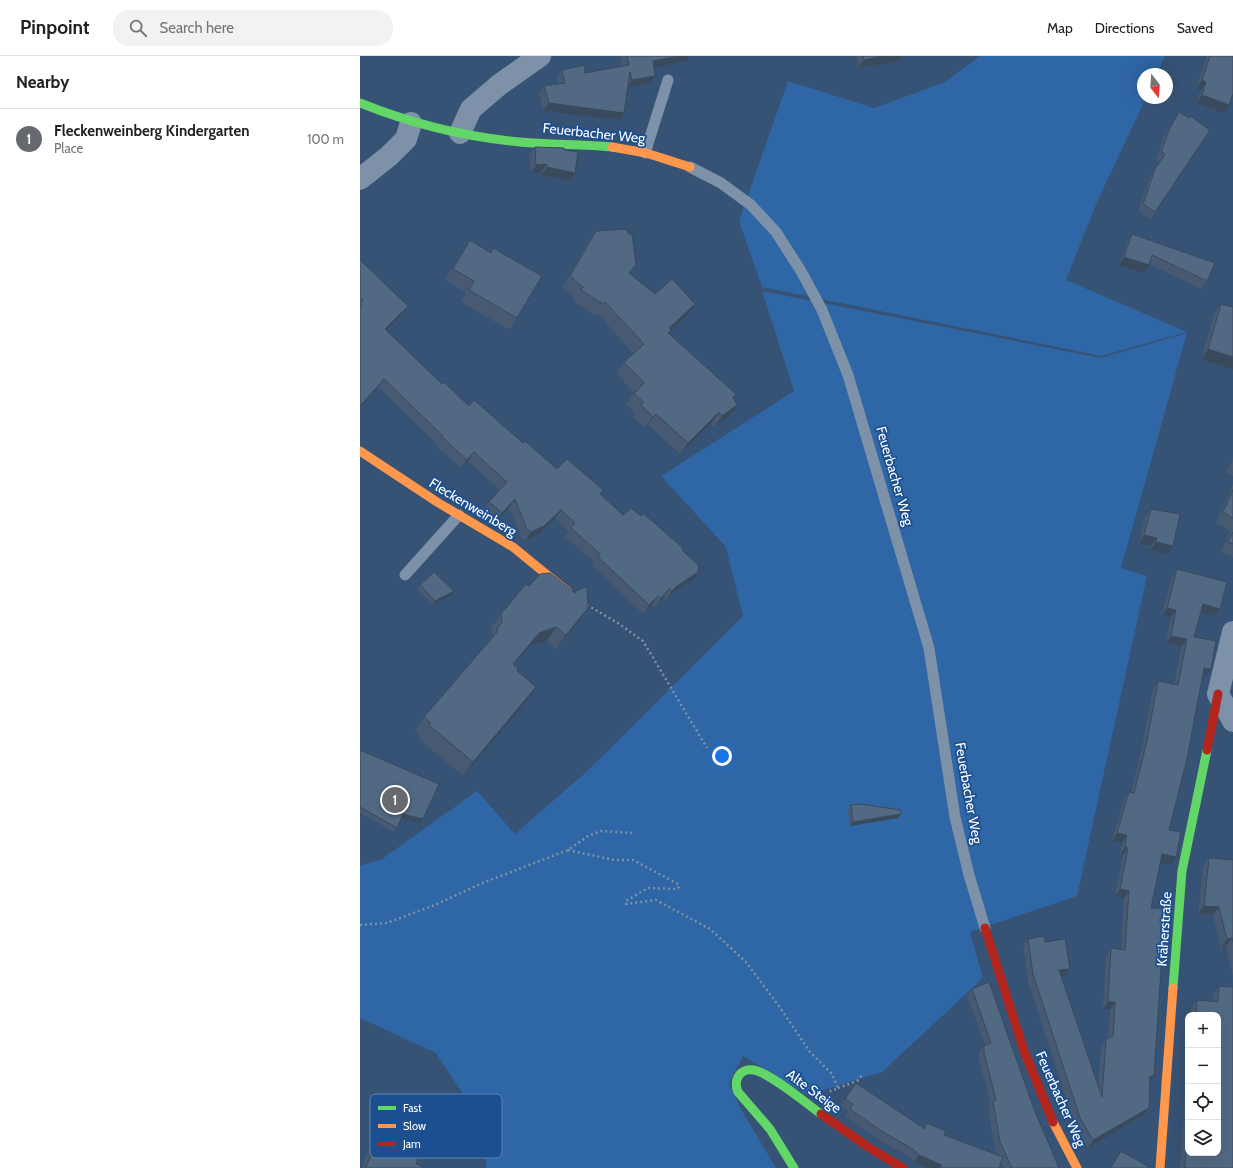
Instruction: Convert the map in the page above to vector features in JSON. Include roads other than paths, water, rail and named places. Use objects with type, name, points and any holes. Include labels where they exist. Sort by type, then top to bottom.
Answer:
[{"type":"street","points":[[460,133],[471,109],[499,85],[540,56]]},
{"type":"street","name":"Feuerbacher Weg","points":[[360,103],[411,123],[460,133],[521,142],[619,148],[658,156],[690,167]]},
{"type":"street","points":[[360,179],[389,156],[406,139],[411,123]]},
{"type":"street","name":"Fleckenweinberg","points":[[360,451],[459,515],[513,547],[568,592]]},
{"type":"street","points":[[1233,632],[1218,694],[1233,721]]},
{"type":"street","name":"Kräherstraße","points":[[1160,1168],[1182,871],[1218,694]]},
{"type":"street","name":"Feuerbacher Weg","points":[[985,928],[1024,1055],[1045,1107],[1077,1168]]},
{"type":"street","name":"Alte Steige","points":[[794,1168],[785,1150],[753,1106],[742,1097],[736,1087],[737,1077],[743,1071],[753,1070],[765,1074],[880,1155],[903,1168]]},
{"type":"lane","points":[[645,153],[668,80]]},
{"type":"lane","name":"Feuerbacher Weg","points":[[690,167],[721,183],[750,205],[776,232],[801,271],[822,310],[848,375],[929,648],[955,817],[969,874],[985,928]]},
{"type":"lane","points":[[405,575],[459,515]]},
{"type":"place","name":"Fleckenweinberg Kindergarten","points":[[395,800]]}]
